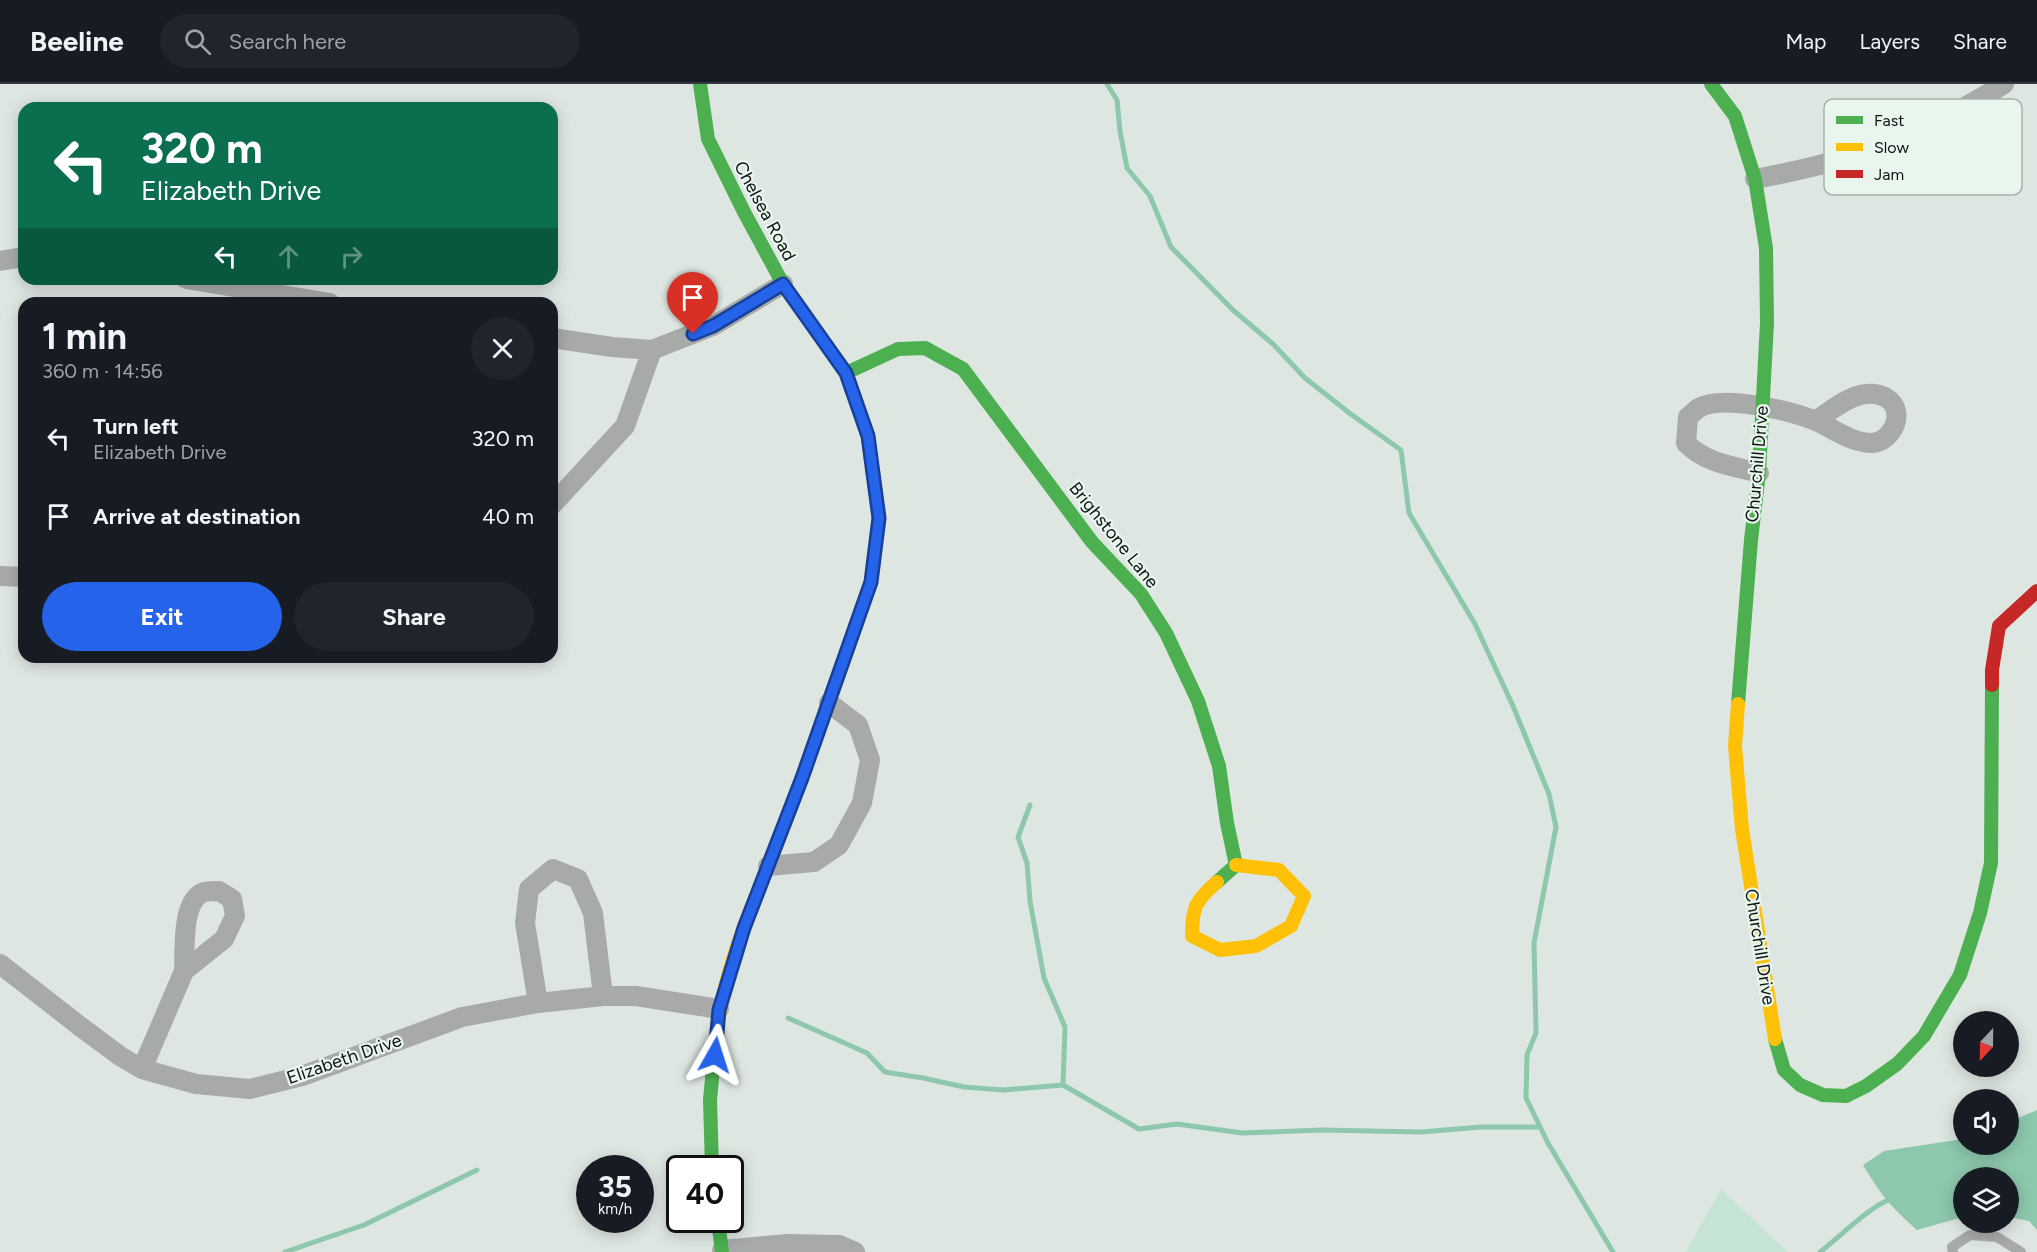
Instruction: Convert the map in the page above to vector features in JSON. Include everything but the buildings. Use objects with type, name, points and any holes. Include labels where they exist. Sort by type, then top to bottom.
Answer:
[{"type":"street","name":"Chelsea Road","points":[[700,84],[708,139],[744,212],[783,284],[846,373],[868,436],[879,518],[871,582],[829,703],[744,928],[719,1010],[710,1100],[712,1155]]},
{"type":"street","name":"Churchill Drive","points":[[1712,84],[1735,116],[1755,179],[1766,248],[1767,323],[1759,473],[1751,540],[1735,746],[1742,829],[1773,1029],[1784,1070],[1800,1085],[1808,1089],[1823,1095],[1846,1096],[1898,1065],[1924,1036],[1960,975],[1980,913],[1990,863],[1992,670],[1999,626],[2037,591]]},
{"type":"street","points":[[1979,99],[2004,84]]},
{"type":"street","points":[[1755,179],[1824,164]]},
{"type":"street","points":[[0,261],[18,258]]},
{"type":"street","points":[[558,339],[652,350],[713,326],[783,284]]},
{"type":"street","points":[[222,285],[294,297]]},
{"type":"street","name":"Brighstone Lane","points":[[846,373],[897,349],[925,348],[963,369],[1092,542],[1141,594],[1166,633],[1198,701],[1219,766],[1236,865]]},
{"type":"street","points":[[558,499],[625,426],[652,350]]},
{"type":"street","points":[[1759,473],[1704,458],[1686,443],[1689,417],[1700,407],[1718,403],[1763,405],[1815,421]]},
{"type":"street","points":[[0,576],[18,577]]},
{"type":"street","points":[[768,866],[814,862],[839,845],[862,803],[870,760],[858,725],[829,703]]},
{"type":"street","points":[[1236,865],[1279,870],[1304,896],[1291,926],[1256,946],[1220,950],[1192,936],[1192,912],[1207,891],[1236,865]]},
{"type":"street","points":[[538,1003],[525,923],[529,889],[553,869],[578,879],[593,913],[603,996]]},
{"type":"street","name":"Elizabeth Drive","points":[[0,964],[105,1044],[142,1069],[196,1084],[250,1089],[302,1076],[462,1017],[538,1003],[603,996],[656,998],[719,1010]]},
{"type":"street","points":[[142,1069],[184,971]]},
{"type":"street","points":[[720,1233],[722,1251],[787,1244],[839,1245],[855,1252]]},
{"type":"lane","points":[[1953,1252],[1952,1247],[1970,1235],[1997,1237],[2021,1252]]},
{"type":"shaded area","points":[[2037,1110],[2037,1230],[2029,1221],[2019,1219],[2019,1167],[1953,1167],[1953,1220],[1917,1230],[1887,1200],[1863,1165],[1884,1151],[1953,1141],[1953,1155],[2019,1155],[2019,1118]]},
{"type":"shaded area","points":[[1721,1189],[1788,1252],[1686,1252]]},
{"type":"waterway","points":[[1107,84],[1117,100],[1127,168],[1150,196],[1171,247],[1233,310],[1273,344],[1305,378],[1401,450],[1409,513],[1475,624],[1513,706],[1549,794],[1556,827],[1534,943],[1536,1033],[1527,1055],[1526,1098],[1548,1143],[1613,1252]]},
{"type":"waterway","points":[[1030,805],[1018,837],[1027,863],[1030,901],[1044,978],[1065,1027],[1063,1085]]},
{"type":"waterway","points":[[788,1018],[867,1053],[885,1072],[964,1087],[1003,1090],[1063,1085],[1139,1129],[1177,1124],[1242,1133],[1322,1130],[1421,1132],[1481,1127],[1540,1127]]},
{"type":"waterway","points":[[285,1252],[364,1225],[477,1170]]},
{"type":"waterway","points":[[1820,1252],[1865,1214],[1890,1200]]},
{"type":"traffic: fast","points":[[700,84],[708,139],[783,284],[846,373],[868,436],[879,518],[871,582],[841,668]]},
{"type":"traffic: fast","points":[[1711,84],[1735,116],[1755,179],[1766,248],[1767,323],[1759,473],[1751,540],[1738,704]]},
{"type":"traffic: fast","points":[[846,373],[898,349],[925,348],[963,369],[1092,542],[1141,594],[1166,633],[1198,701],[1219,766],[1236,865],[1217,882]]},
{"type":"traffic: fast","points":[[1775,1039],[1784,1070],[1800,1085],[1823,1095],[1846,1096],[1866,1086],[1897,1064],[1924,1036],[1960,975],[1980,913],[1991,863],[1992,685]]},
{"type":"traffic: fast","points":[[712,1155],[710,1100],[716,1036]]},
{"type":"traffic: fast","points":[[720,1233],[722,1252]]},
{"type":"traffic: slow","points":[[716,1036],[731,964],[841,668]]},
{"type":"traffic: slow","points":[[1738,704],[1735,746],[1742,829],[1775,1039]]},
{"type":"traffic: slow","points":[[1217,882],[1196,906],[1192,936],[1220,950],[1256,946],[1291,926],[1304,896],[1279,870],[1236,865]]},
{"type":"traffic: jam","points":[[1992,685],[1999,626],[2037,591]]},
{"type":"route","points":[[693,334],[713,326],[783,284],[846,373],[868,436],[879,518],[871,582],[802,778],[744,928],[719,1010],[715,1055]]}]
